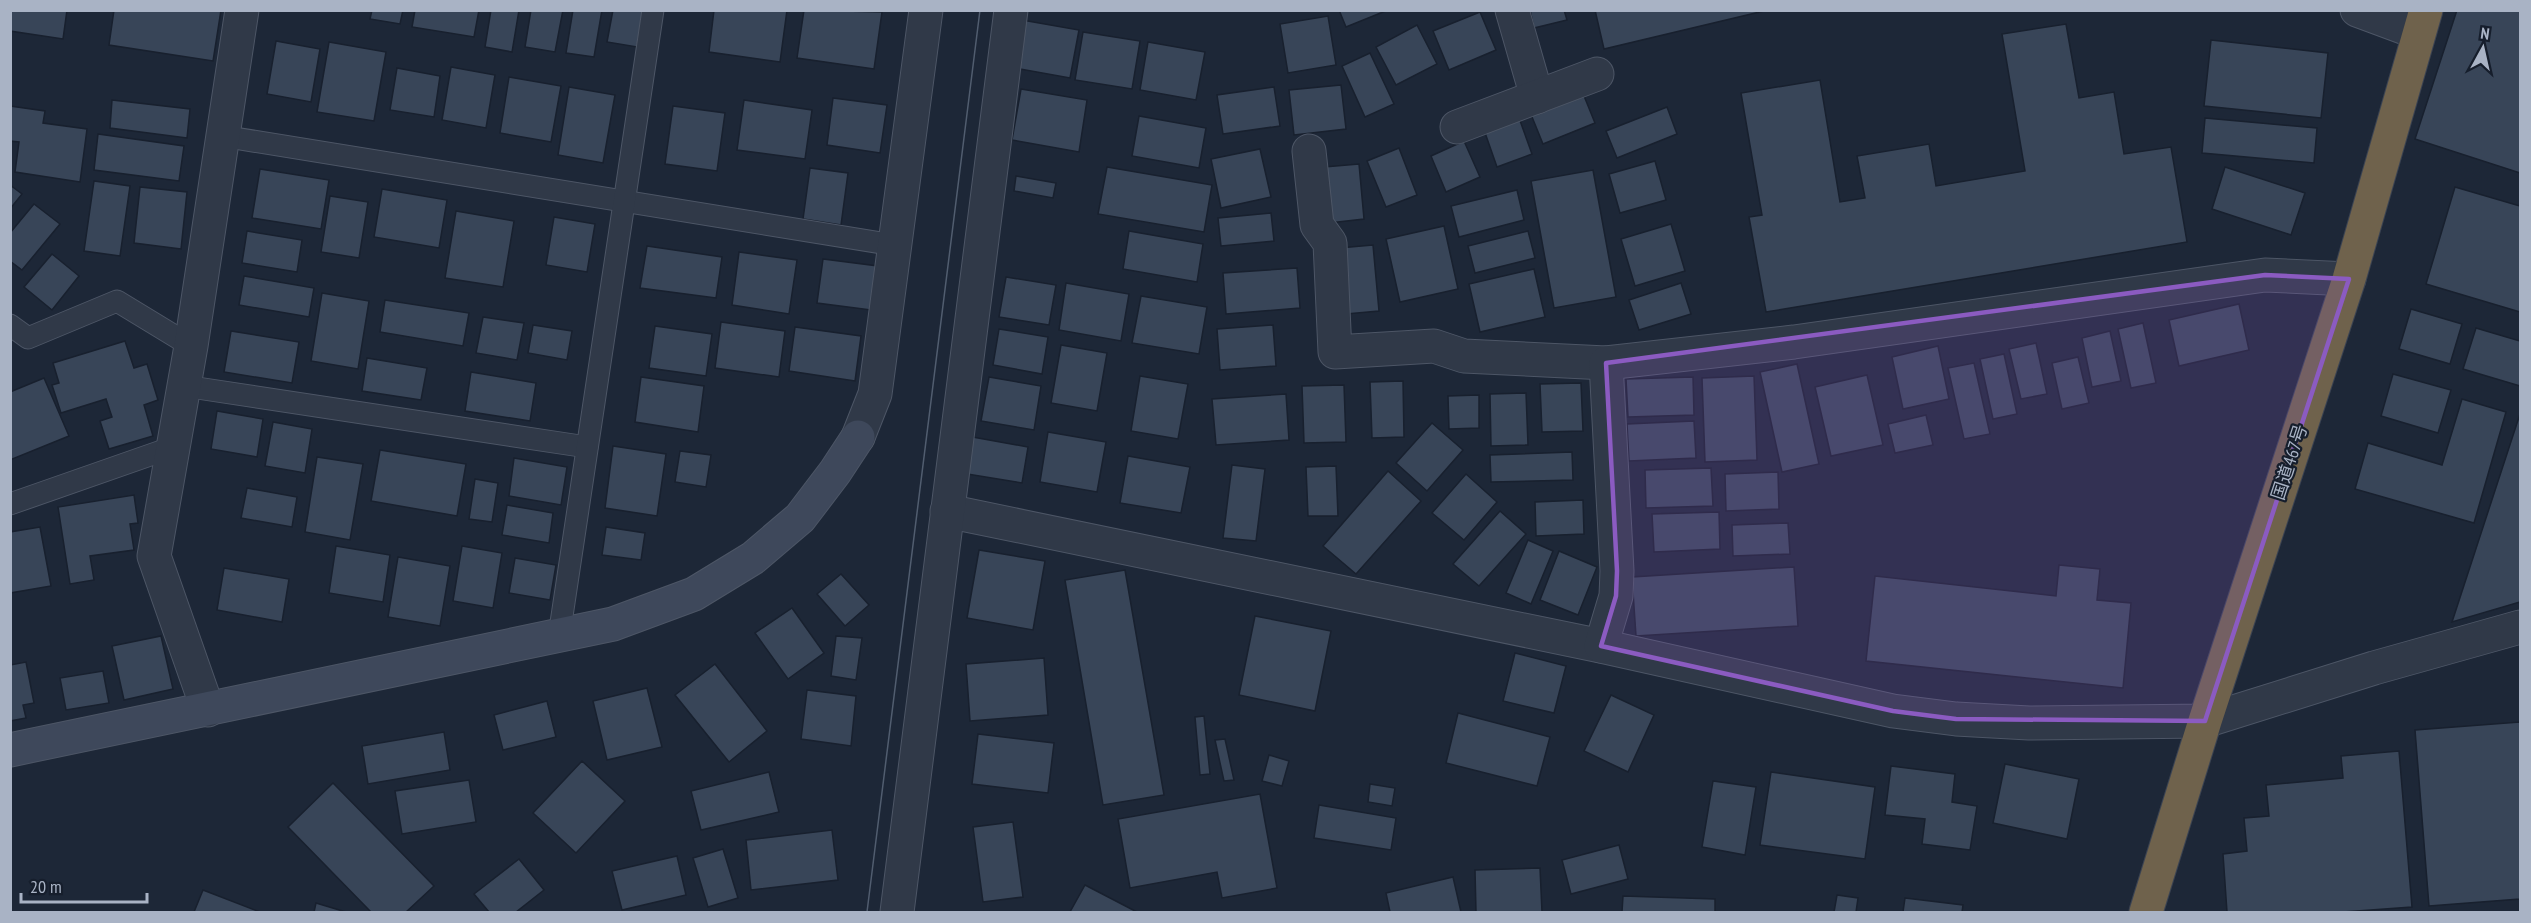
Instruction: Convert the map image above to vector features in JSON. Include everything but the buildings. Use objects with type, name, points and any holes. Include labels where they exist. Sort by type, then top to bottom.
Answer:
[{"type":"highway","name":"国道467号","points":[[2146,912],[2205,721],[2349,279],[2422,22]]},
{"type":"street","points":[[208,710],[154,556],[191,346],[242,10]]},
{"type":"street","points":[[10,750],[613,624],[694,594],[753,558],[800,518],[835,472],[858,437],[875,394],[926,10]]},
{"type":"street","points":[[897,912],[1011,10]]},
{"type":"street","points":[[1512,10],[1537,97]]},
{"type":"street","points":[[2357,10],[2422,22]]},
{"type":"street","points":[[1457,127],[1597,74]]},
{"type":"street","points":[[1309,151],[1317,225],[1330,243],[1335,352],[1434,346],[1464,356],[1606,363],[1794,342],[2265,275],[2349,279]]},
{"type":"street","points":[[1601,646],[1616,596],[1617,571],[1606,363]]},
{"type":"street","points":[[947,511],[1601,646],[1893,711],[1956,719],[2029,723],[2205,721],[2374,668],[2520,627]]},
{"type":"lane","points":[[559,636],[652,10]]},
{"type":"lane","points":[[222,136],[894,245]]},
{"type":"lane","points":[[10,325],[28,338],[117,301],[191,346]]},
{"type":"lane","points":[[184,386],[587,447]]},
{"type":"lane","points":[[10,504],[173,447]]},
{"type":"highlighted area","points":[[2265,275],[2349,279],[2205,721],[1956,719],[1893,711],[1601,646],[1616,596],[1617,571],[1606,363]]},
{"type":"tram line","points":[[867,912],[980,10]]}]
